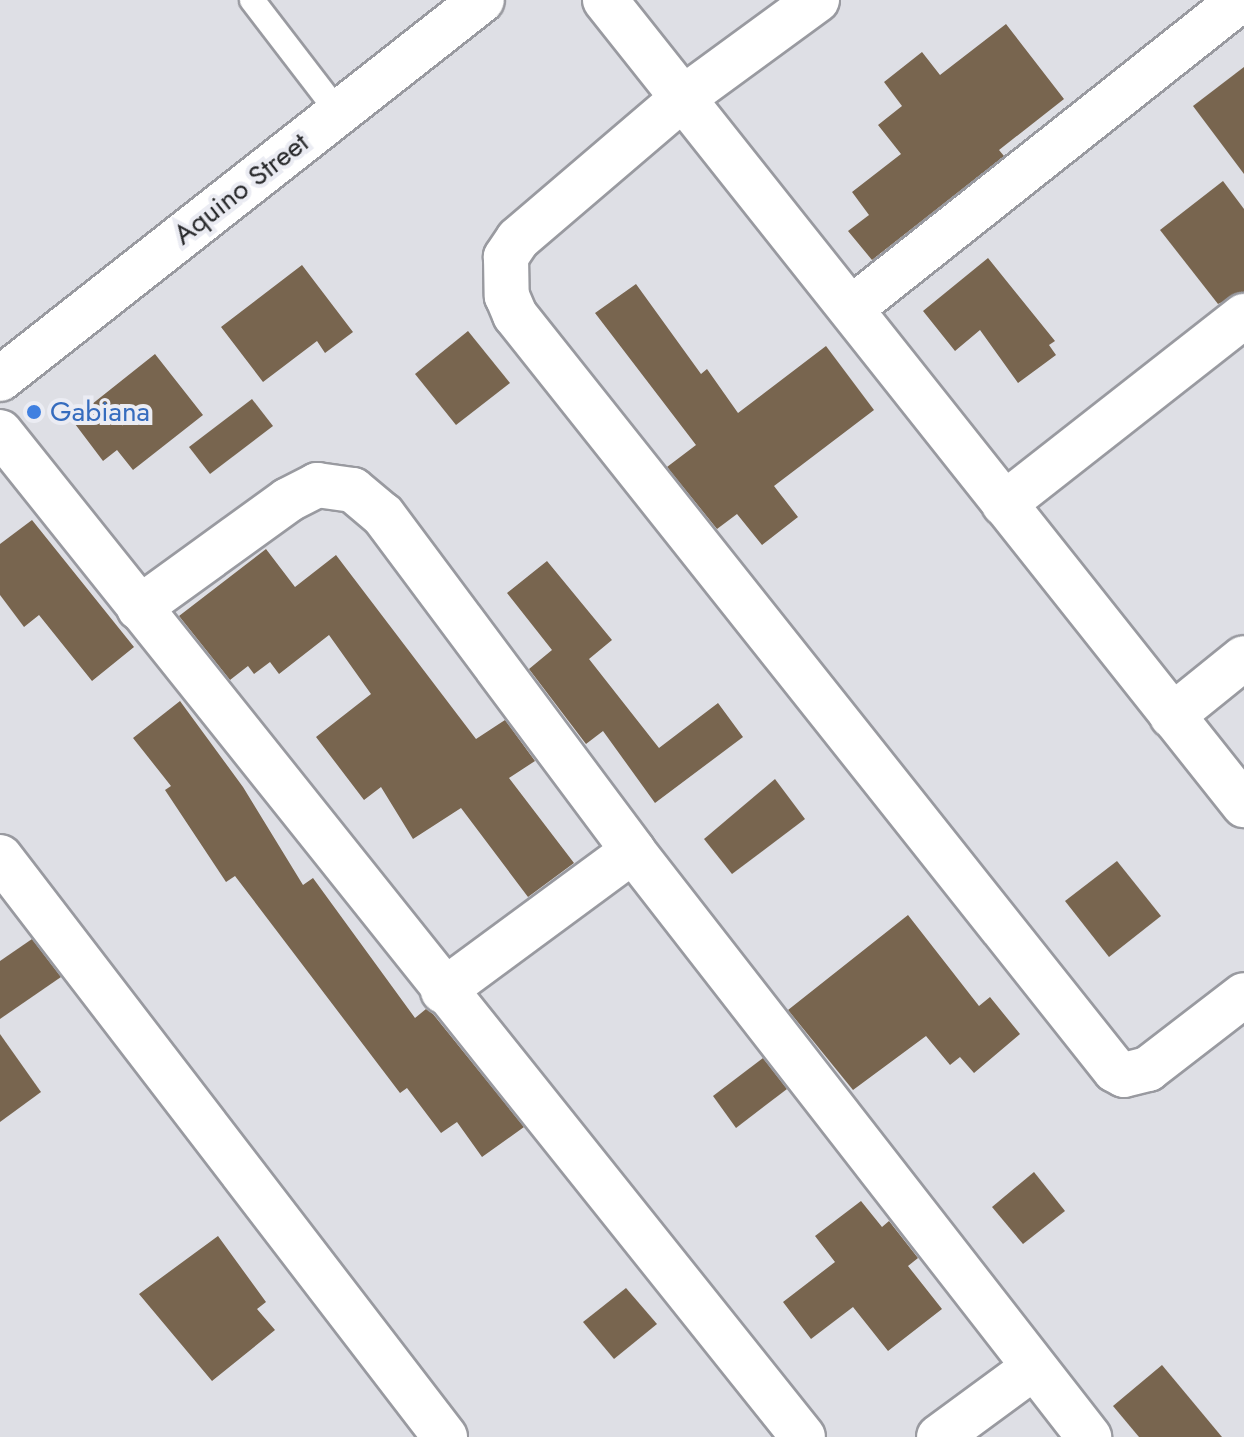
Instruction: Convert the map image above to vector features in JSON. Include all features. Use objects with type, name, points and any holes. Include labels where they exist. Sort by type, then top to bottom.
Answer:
[{"type":"street","name":"Aquino Street","points":[[0,379],[482,0]]},
{"type":"street","points":[[605,0],[853,307],[1004,504],[1244,805]]},
{"type":"street","points":[[817,0],[683,98],[518,239],[502,274],[515,315],[1115,1070],[1124,1075],[1148,1069],[1244,995]]},
{"type":"street","points":[[853,307],[1241,0]]},
{"type":"street","points":[[1004,504],[1244,316]]},
{"type":"street","points":[[0,432],[443,991],[803,1437]]},
{"type":"street","points":[[139,608],[288,500],[317,485],[353,490],[383,515],[633,851],[1089,1437]]},
{"type":"street","points":[[1172,716],[1244,658]]},
{"type":"street","points":[[443,991],[633,851]]},
{"type":"street","points":[[0,857],[445,1437]]},
{"type":"street","points":[[939,1437],[1033,1368]]},
{"type":"lane","points":[[252,0],[338,112]]},
{"type":"building","points":[[1006,24],[1064,99],[999,150],[1004,156],[872,260],[848,231],[869,215],[852,192],[901,154],[878,125],[902,106],[884,82],[922,52],[940,75]]},
{"type":"building","points":[[1244,67],[1244,174],[1193,106]]},
{"type":"building","points":[[1223,181],[1244,209],[1244,292],[1218,304],[1160,230]]},
{"type":"building","points":[[988,258],[1055,341],[1049,345],[1056,355],[1018,383],[980,330],[955,351],[923,311]]},
{"type":"building","points":[[302,265],[353,332],[325,353],[317,341],[263,382],[221,327]]},
{"type":"building","points":[[636,284],[701,374],[707,369],[738,413],[826,346],[874,410],[774,486],[798,517],[762,545],[737,514],[717,529],[667,467],[696,445],[595,313]]},
{"type":"building","points":[[468,331],[510,383],[456,425],[415,374]]},
{"type":"building","points":[[155,354],[203,415],[133,470],[117,450],[103,461],[72,420]]},
{"type":"building","points":[[252,399],[273,426],[210,474],[189,447]]},
{"type":"building","points":[[32,520],[134,647],[92,681],[39,615],[24,627],[0,595],[0,544]]},
{"type":"building","points":[[266,549],[295,587],[336,555],[476,739],[505,720],[535,761],[509,778],[574,863],[528,897],[461,808],[413,839],[381,787],[364,800],[316,737],[371,694],[329,635],[279,674],[270,662],[254,674],[248,666],[230,680],[179,616]]},
{"type":"building","points":[[547,561],[612,640],[589,659],[659,748],[718,703],[743,737],[655,803],[603,731],[586,744],[529,669],[552,650],[507,593]]},
{"type":"building","points":[[180,701],[243,787],[303,885],[313,878],[415,1018],[426,1009],[433,1014],[524,1127],[482,1157],[457,1122],[441,1133],[407,1088],[400,1093],[235,876],[226,882],[165,790],[171,786],[133,738]]},
{"type":"building","points":[[775,779],[805,819],[732,874],[704,839]]},
{"type":"building","points":[[1117,861],[1161,916],[1109,957],[1065,901]]},
{"type":"building","points":[[908,915],[979,1006],[990,997],[1020,1034],[974,1073],[960,1057],[950,1065],[926,1036],[853,1090],[788,1010]]},
{"type":"building","points":[[32,939],[61,977],[0,1019],[0,961]]},
{"type":"building","points":[[0,1034],[41,1092],[0,1122]]},
{"type":"building","points":[[763,1058],[787,1089],[736,1128],[713,1096]]},
{"type":"building","points":[[1034,1172],[1065,1211],[1023,1244],[992,1207]]},
{"type":"building","points":[[861,1201],[882,1227],[889,1221],[918,1258],[908,1266],[942,1309],[888,1351],[853,1307],[811,1339],[783,1302],[835,1262],[815,1236]]},
{"type":"building","points":[[218,1236],[266,1302],[257,1309],[275,1330],[212,1381],[139,1294]]},
{"type":"building","points":[[626,1288],[657,1324],[614,1359],[583,1322]]},
{"type":"building","points":[[1162,1365],[1222,1437],[1139,1437],[1113,1406]]},
{"type":"place","name":"Gabiana","points":[[34,412]]}]
